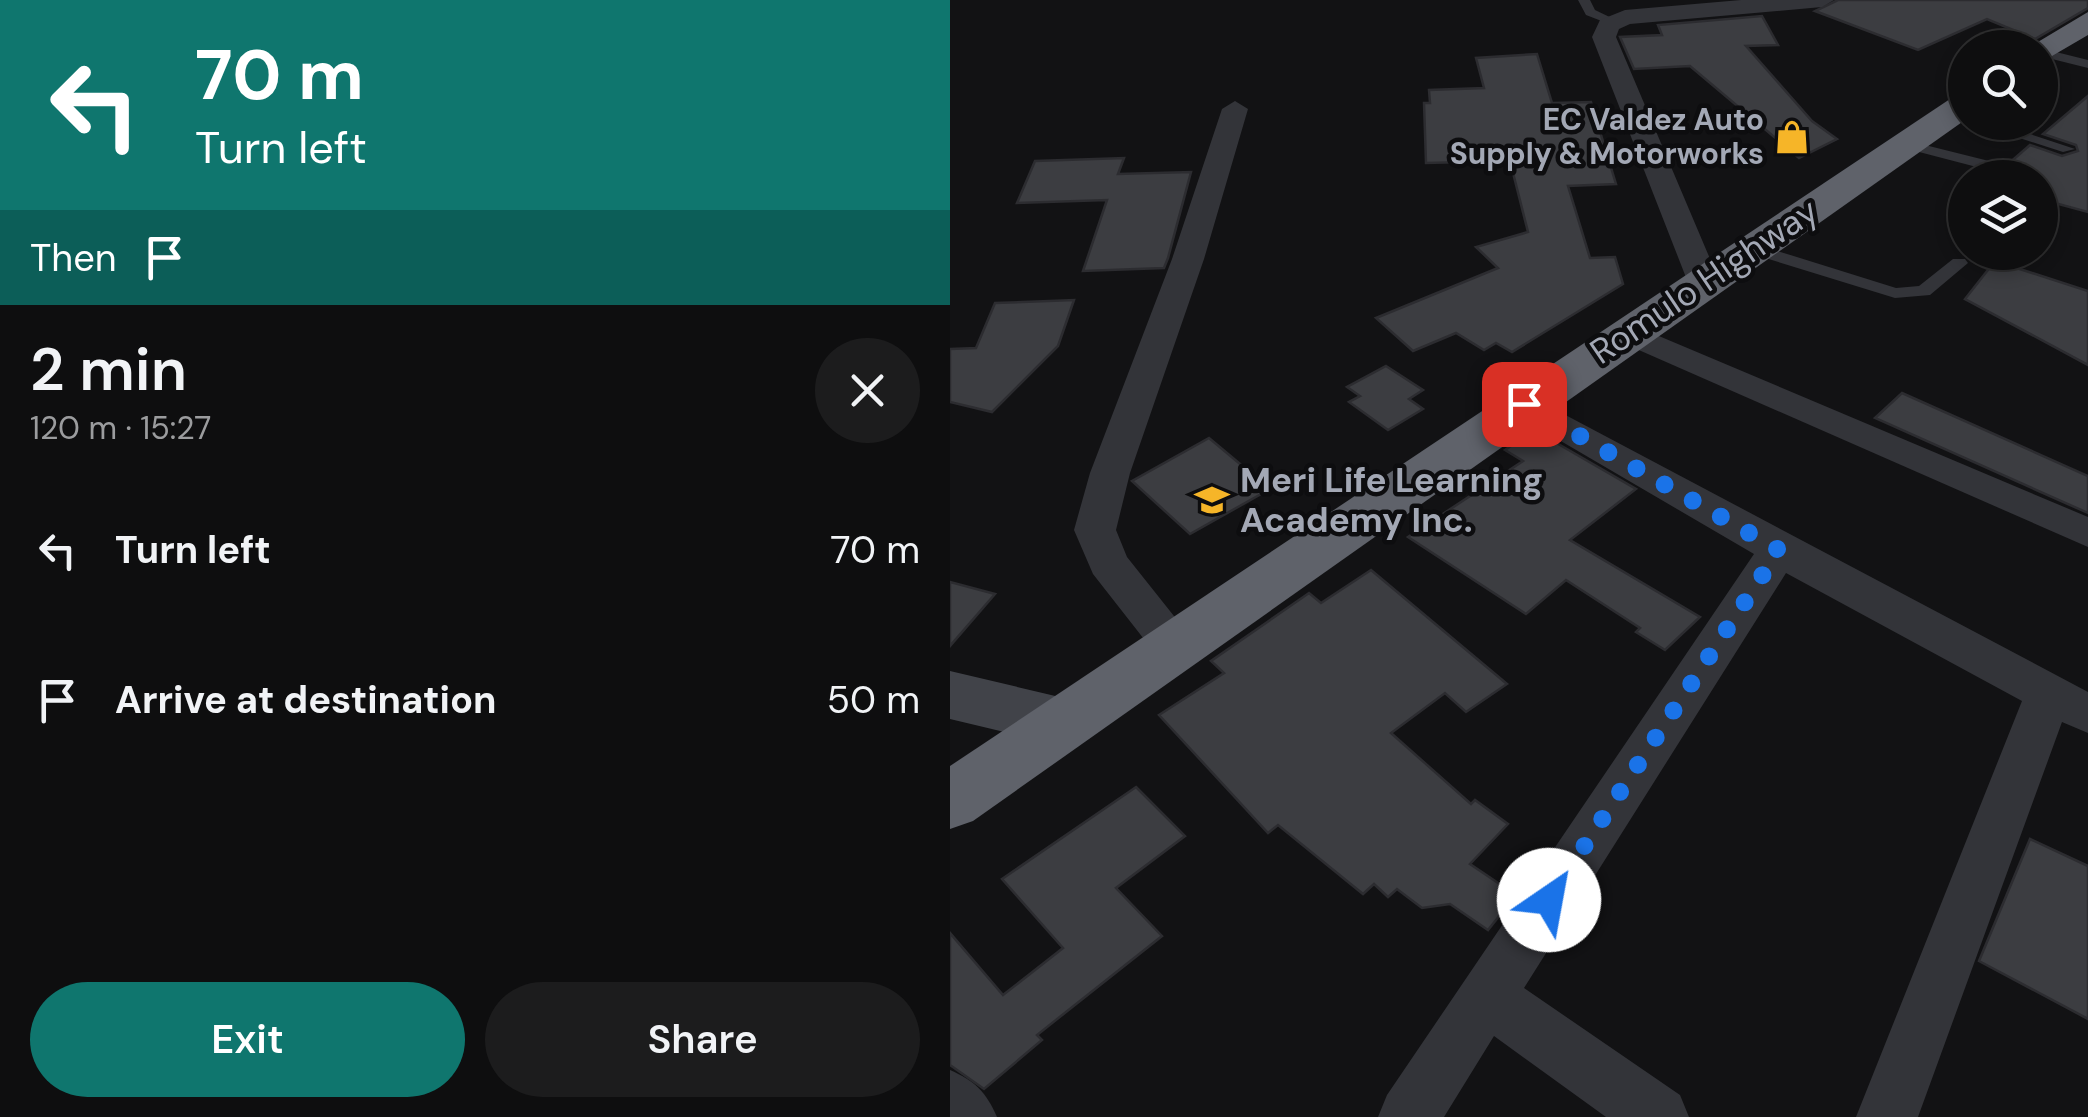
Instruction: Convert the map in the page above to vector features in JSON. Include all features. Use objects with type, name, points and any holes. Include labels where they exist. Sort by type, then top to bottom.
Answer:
[{"type":"highway","points":[[2058,41],[2088,21]]},
{"type":"highway","name":"Romulo Highway","points":[[950,801],[1704,280],[1905,144],[1948,123]]},
{"type":"street","points":[[1704,280],[1604,37],[1612,22],[1822,0]]},
{"type":"street","points":[[1174,645],[1108,563],[1095,530],[1110,473],[1188,260],[1235,109]]},
{"type":"street","points":[[1628,332],[2088,532]]},
{"type":"street","points":[[1524,404],[1779,550],[2068,705],[1887,1117]]},
{"type":"street","points":[[1409,1117],[1779,550]]},
{"type":"street","points":[[950,695],[1063,721]]},
{"type":"street","points":[[1486,996],[1658,1117]]},
{"type":"street","points":[[950,1101],[966,1117]]},
{"type":"lane","points":[[1584,0],[1590,12],[1612,22]]},
{"type":"lane","points":[[2058,57],[2088,64]]},
{"type":"lane","points":[[2040,140],[2068,149]]},
{"type":"lane","points":[[1905,144],[1968,160]]},
{"type":"lane","points":[[1752,248],[1895,292],[1924,291],[1950,270]]},
{"type":"building","points":[[1838,0],[2088,0],[2088,8],[2050,30],[2013,30],[1987,19],[1963,30],[1948,30],[1948,37],[1918,50],[1815,11]]},
{"type":"building","points":[[1762,16],[1778,45],[1746,46],[1812,121],[1837,139],[1799,158],[1690,66],[1634,69],[1620,37],[1662,35],[1658,25]]},
{"type":"building","points":[[1537,54],[1552,103],[1591,102],[1616,184],[1568,186],[1590,258],[1615,257],[1623,284],[1512,352],[1496,343],[1484,350],[1456,333],[1413,351],[1376,318],[1498,268],[1476,247],[1528,232],[1510,161],[1426,163],[1424,103],[1430,103],[1429,90],[1484,88],[1476,58]]},
{"type":"building","points":[[2088,96],[2088,212],[2058,204],[2058,160],[2013,160],[2030,145],[2062,156],[2078,151],[2076,145],[2058,139],[2058,121]]},
{"type":"building","points":[[1124,158],[1118,174],[1191,172],[1168,258],[1164,268],[1083,271],[1107,200],[1017,203],[1035,161]]},
{"type":"building","points":[[1988,270],[2023,270],[2088,291],[2088,365],[1965,299]]},
{"type":"building","points":[[1074,300],[1058,346],[992,412],[950,402],[950,349],[976,348],[995,303]]},
{"type":"building","points":[[1386,366],[1423,390],[1409,399],[1423,409],[1388,430],[1349,402],[1360,396],[1347,387]]},
{"type":"building","points":[[1902,393],[2088,476],[2088,513],[1875,418]]},
{"type":"building","points":[[1534,430],[1636,489],[1570,540],[1700,617],[1665,650],[1636,632],[1640,628],[1566,580],[1526,614],[1408,537],[1523,461],[1505,450]]},
{"type":"building","points":[[1209,438],[1270,489],[1190,534],[1132,481]]},
{"type":"building","points":[[1371,570],[1507,684],[1466,712],[1445,693],[1391,733],[1471,804],[1475,800],[1508,824],[1470,864],[1516,895],[1488,930],[1450,904],[1422,908],[1397,889],[1388,897],[1374,884],[1363,894],[1278,825],[1268,833],[1159,715],[1224,673],[1211,661],[1309,593],[1321,603]]},
{"type":"building","points":[[950,582],[995,594],[950,646]]},
{"type":"building","points":[[1136,787],[1185,836],[1116,888],[1162,936],[1037,1035],[1042,1040],[984,1089],[950,1065],[950,933],[1003,995],[1063,948],[1002,879]]},
{"type":"building","points":[[2030,839],[2088,866],[2088,1019],[1979,961]]},
{"type":"place","name":"EC Valdez Auto Supply & Motorworks","points":[[1792,137]]},
{"type":"place","name":"Meri Life Learning Academy Inc.","points":[[1212,500]]},
{"type":"route","points":[[1524,404],[1779,550],[1549,900]]}]
